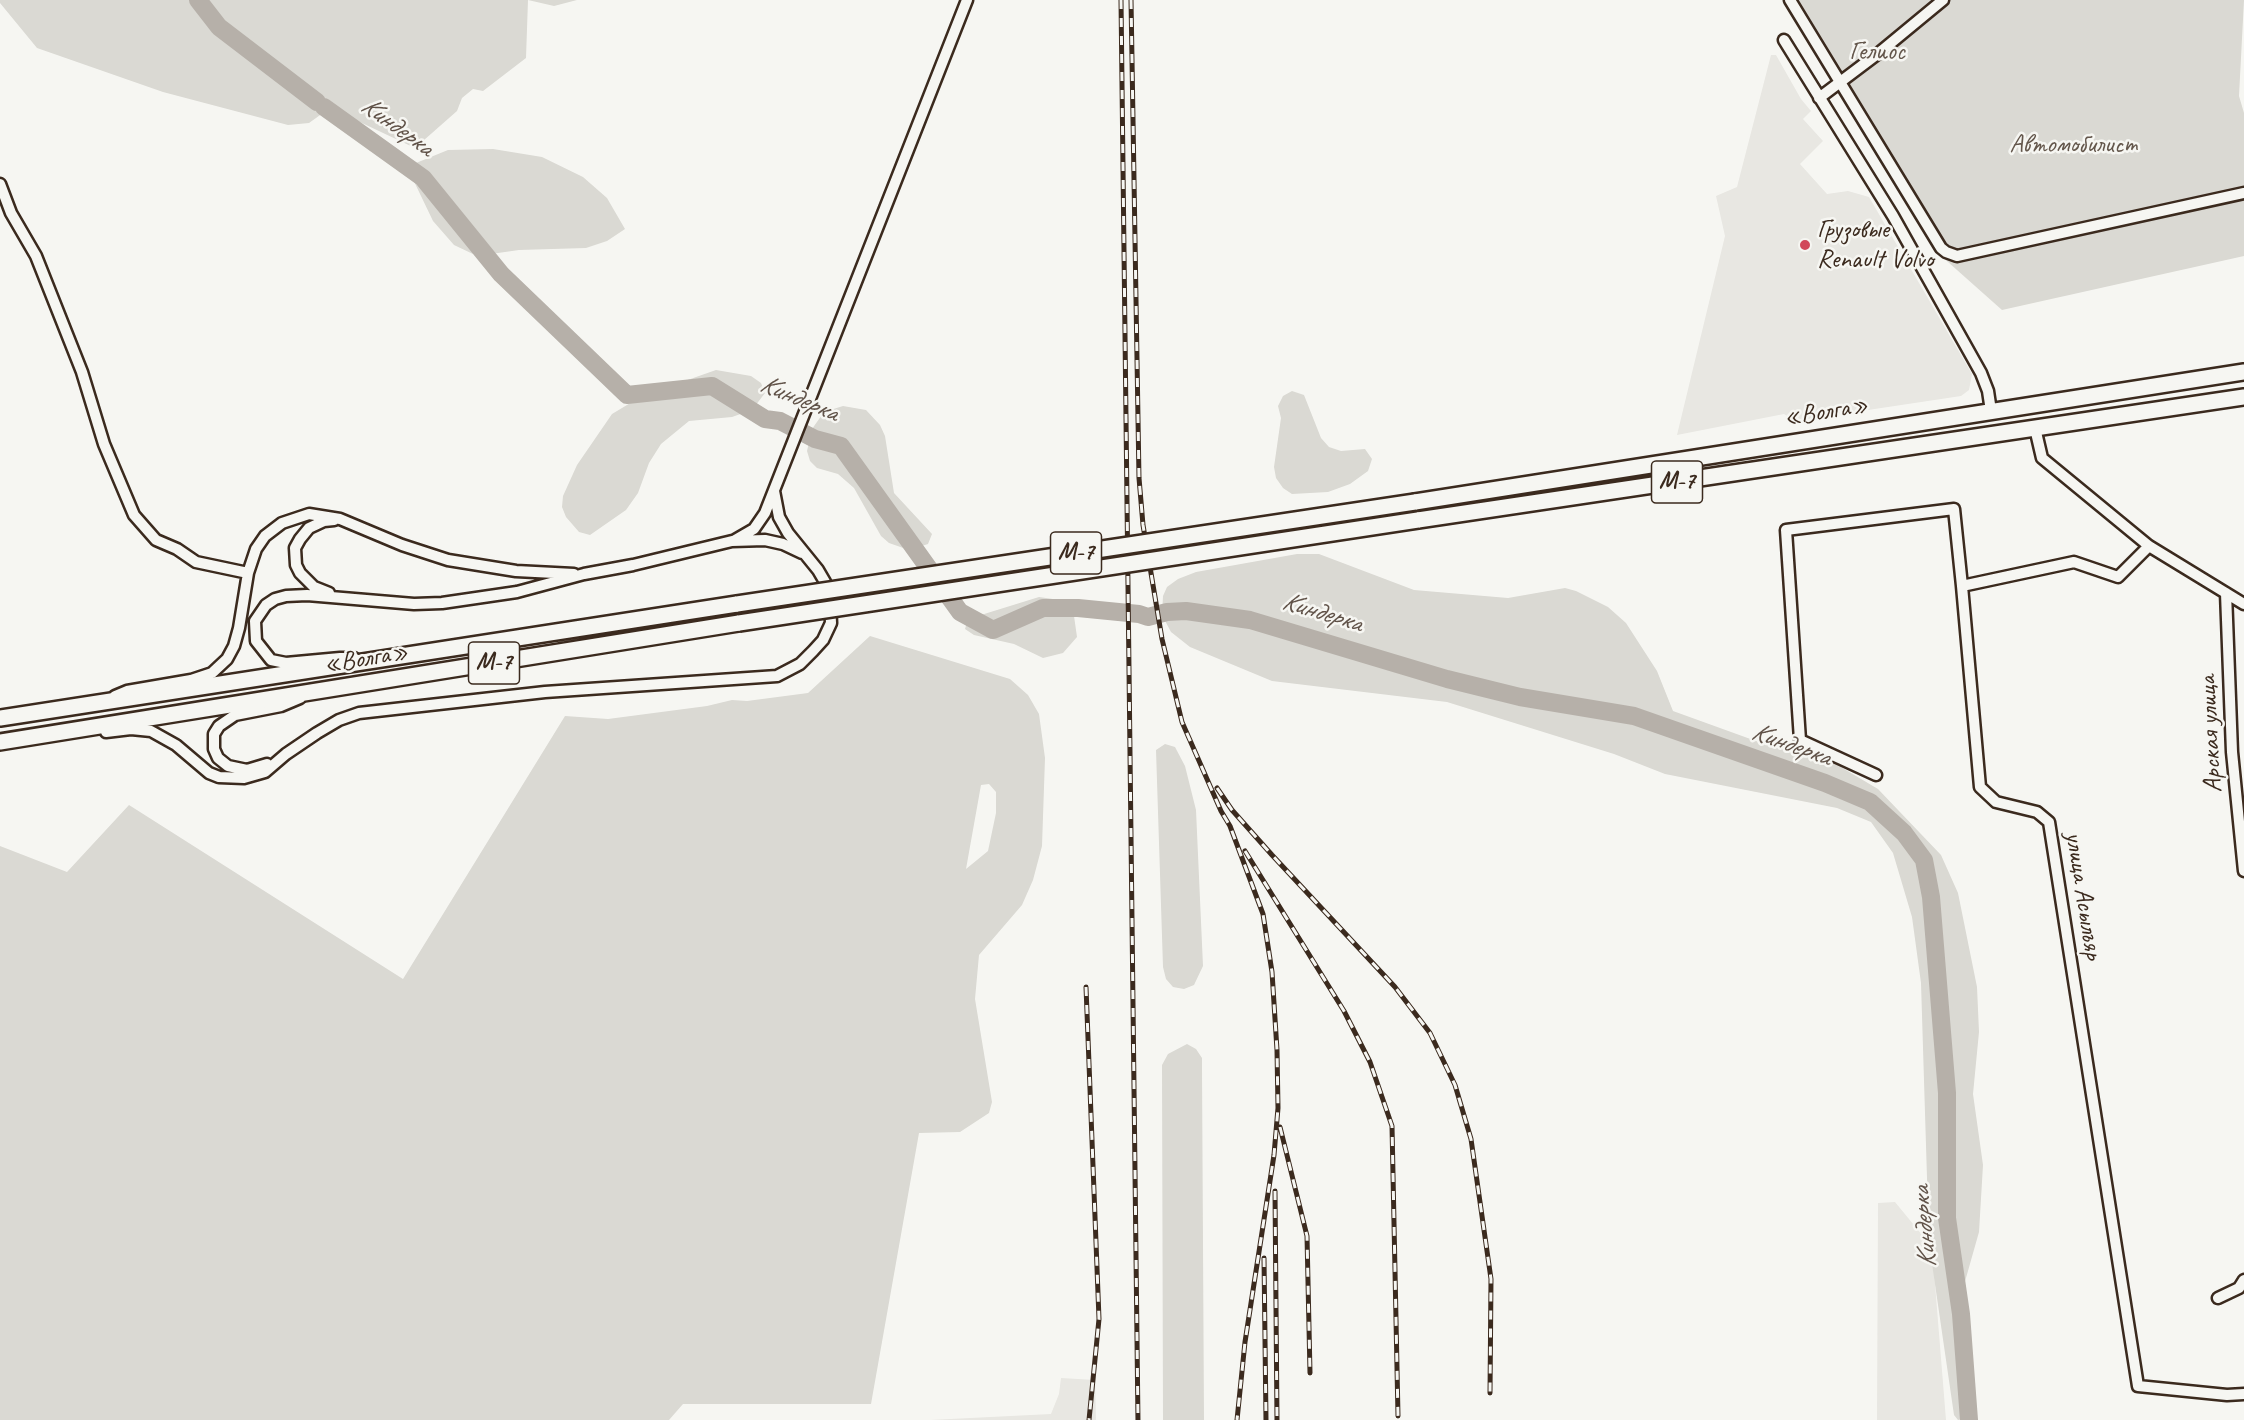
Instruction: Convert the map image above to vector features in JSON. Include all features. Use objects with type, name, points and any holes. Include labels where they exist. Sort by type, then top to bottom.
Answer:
[{"type":"highway","name":"«Волга»","points":[[0,718],[1415,502],[2244,372]]},
{"type":"highway","name":"«Волга»","points":[[0,742],[740,623],[2244,397]]},
{"type":"street","points":[[732,541],[754,529],[761,521],[967,0]]},
{"type":"street","points":[[1790,0],[1941,248],[1946,252],[1957,256],[2244,193]]},
{"type":"street","points":[[1819,98],[1943,0]]},
{"type":"street","points":[[1784,40],[1893,216],[1981,374],[1988,391],[1991,411]]},
{"type":"street","points":[[0,184],[11,213],[36,256],[82,372],[104,444],[134,515],[156,540],[177,549],[196,562],[248,573]]},
{"type":"street","points":[[2035,428],[2042,458],[2149,546],[2244,604]]},
{"type":"street","points":[[314,692],[281,706],[235,715],[219,726],[214,734],[214,749],[218,758],[228,766],[247,770],[262,766],[286,754],[339,720],[359,713],[545,692],[777,676],[800,664],[823,640],[831,623],[830,602],[825,582],[788,533],[779,517],[774,491]]},
{"type":"street","name":"улица Асылъяр","points":[[1876,775],[1800,740],[1786,530],[1954,509],[1980,787],[1996,802],[2037,812],[2049,822],[2138,1386],[2227,1395],[2244,1394]]},
{"type":"street","points":[[99,703],[127,691],[191,680],[212,673],[227,659],[234,646],[248,573],[256,549],[265,536],[282,523],[309,514],[340,519],[402,545],[448,560],[516,571],[584,574]]},
{"type":"street","points":[[340,519],[309,528],[295,548],[295,556],[300,573],[314,587],[341,597]]},
{"type":"street","points":[[378,659],[340,658],[278,662],[267,655],[256,641],[255,621],[259,613],[275,599],[307,595],[414,604],[442,603],[517,592],[584,574],[633,565],[732,541],[765,540],[783,544],[806,555]]},
{"type":"street","points":[[1962,586],[2074,562],[2118,577],[2149,546]]},
{"type":"street","name":"Арская улица","points":[[2226,593],[2232,752],[2244,871]]},
{"type":"street","points":[[44,735],[72,738],[131,729],[151,731],[176,745],[209,773],[232,778],[244,778],[265,772],[286,754]]},
{"type":"street","points":[[2218,1298],[2239,1288],[2244,1280]]},
{"type":"shaded area","points":[[1771,55],[1776,55],[1801,99],[1811,111],[1803,119],[1823,141],[1800,164],[1827,194],[1848,191],[1869,197],[1972,374],[1969,390],[1961,396],[1795,421],[1784,414],[1677,435],[1725,236],[1716,196],[1737,187]]},
{"type":"shaded area","points":[[1895,1202],[1932,1247],[1946,1420],[1877,1420],[1878,1203]]},
{"type":"shaded area","points":[[1061,1378],[1095,1380],[1096,1420],[930,1420],[1051,1414],[1059,1394]]},
{"type":"green space","points":[[0,0],[528,0],[526,58],[483,91],[473,89],[462,98],[457,111],[415,148],[330,108],[309,123],[288,125],[163,92],[37,48],[0,3]]},
{"type":"green space","points":[[528,0],[577,0],[554,6]]},
{"type":"green space","name":"Автомобилист","points":[[1786,0],[2244,0],[2239,96],[2244,113],[2244,256],[2002,310],[1939,254],[1862,132]]},
{"type":"green space","points":[[493,149],[542,157],[583,177],[607,198],[625,229],[607,241],[586,248],[519,250],[484,255],[473,254],[454,245],[433,221],[409,171],[416,163],[448,150]]},
{"type":"green space","points":[[716,370],[751,376],[761,383],[765,393],[752,410],[732,417],[689,421],[661,444],[649,463],[638,493],[626,510],[590,535],[579,532],[566,517],[562,507],[563,496],[577,465],[612,414],[642,396]]},
{"type":"green space","points":[[1292,391],[1304,395],[1321,438],[1329,447],[1341,451],[1365,449],[1372,459],[1368,471],[1350,484],[1328,492],[1292,494],[1283,488],[1276,478],[1274,467],[1281,418],[1278,406],[1283,396]]},
{"type":"green space","points":[[843,406],[866,410],[880,425],[885,436],[894,493],[932,534],[928,544],[909,550],[889,543],[881,536],[854,488],[838,474],[817,468],[810,461],[807,451],[812,429],[824,412]]},
{"type":"green space","points":[[1297,554],[1319,554],[1414,590],[1508,598],[1565,588],[1576,591],[1608,607],[1626,623],[1657,671],[1673,711],[1767,745],[1803,750],[1834,763],[1878,789],[1941,855],[1958,893],[1977,987],[1979,1032],[1973,1094],[1983,1165],[1979,1232],[1964,1285],[1975,1405],[1969,1418],[1958,1420],[1954,1415],[1929,1243],[1921,983],[1912,917],[1893,853],[1871,822],[1837,808],[1665,774],[1614,754],[1447,702],[1272,681],[1190,647],[1171,632],[1162,615],[1163,596],[1167,587],[1178,579],[1196,572]]},
{"type":"green space","points":[[1039,597],[1060,600],[1074,616],[1077,637],[1063,653],[1043,658],[1014,644],[974,635],[965,629],[968,619]]},
{"type":"green space","points":[[870,636],[1010,679],[1028,695],[1039,714],[1045,758],[1042,846],[1033,880],[1022,905],[979,955],[975,999],[992,1102],[989,1113],[960,1132],[919,1133],[871,1404],[683,1404],[669,1420],[0,1420],[0,846],[67,872],[129,805],[403,979],[565,716],[608,719],[707,706],[732,700],[747,701],[808,693]],"holes":[[[989,784],[996,792],[996,813],[988,851],[966,869],[981,785]]]},
{"type":"green space","points":[[1165,744],[1175,747],[1185,766],[1196,810],[1203,966],[1194,985],[1184,989],[1173,987],[1166,979],[1163,967],[1156,750]]},
{"type":"green space","points":[[1187,1044],[1196,1049],[1202,1058],[1204,1420],[1163,1420],[1162,1065],[1168,1054]]},
{"type":"waterway","name":"Киндерка","points":[[198,0],[219,27],[317,102]]},
{"type":"waterway","name":"Киндерка","points":[[324,107],[423,178],[501,274],[627,395],[712,386],[765,419],[780,421],[815,439],[841,446],[960,612],[993,630],[1043,608],[1078,608],[1139,614],[1148,617],[1167,612],[1186,611],[1250,620],[1447,679],[1520,697],[1634,716],[1825,783],[1870,802],[1904,833],[1924,860],[1931,897],[1947,1093],[1947,1218],[1961,1314],[1969,1420]]},
{"type":"railway","points":[[1121,0],[1138,1420]]},
{"type":"railway","points":[[1131,0],[1139,478],[1143,525],[1162,639],[1182,722],[1221,811],[1230,826],[1263,914],[1272,972],[1278,1108],[1274,1155],[1245,1342],[1237,1420]]},
{"type":"railway","points":[[1217,788],[1232,810],[1272,855],[1395,987],[1430,1033],[1455,1085],[1471,1139],[1491,1279],[1490,1393]]},
{"type":"railway","points":[[1245,851],[1344,1011],[1370,1062],[1392,1126],[1398,1416]]},
{"type":"railway","points":[[1086,987],[1099,1319],[1089,1420]]},
{"type":"railway","points":[[1280,1127],[1307,1236],[1310,1373]]},
{"type":"railway","points":[[1275,1191],[1277,1420]]},
{"type":"railway","points":[[1264,1258],[1266,1420]]},
{"type":"place","name":"Грузовые Renault Volvo","points":[[1805,245]]},
{"type":"park label","name":"Гелиос","points":[[1877,52]]}]
